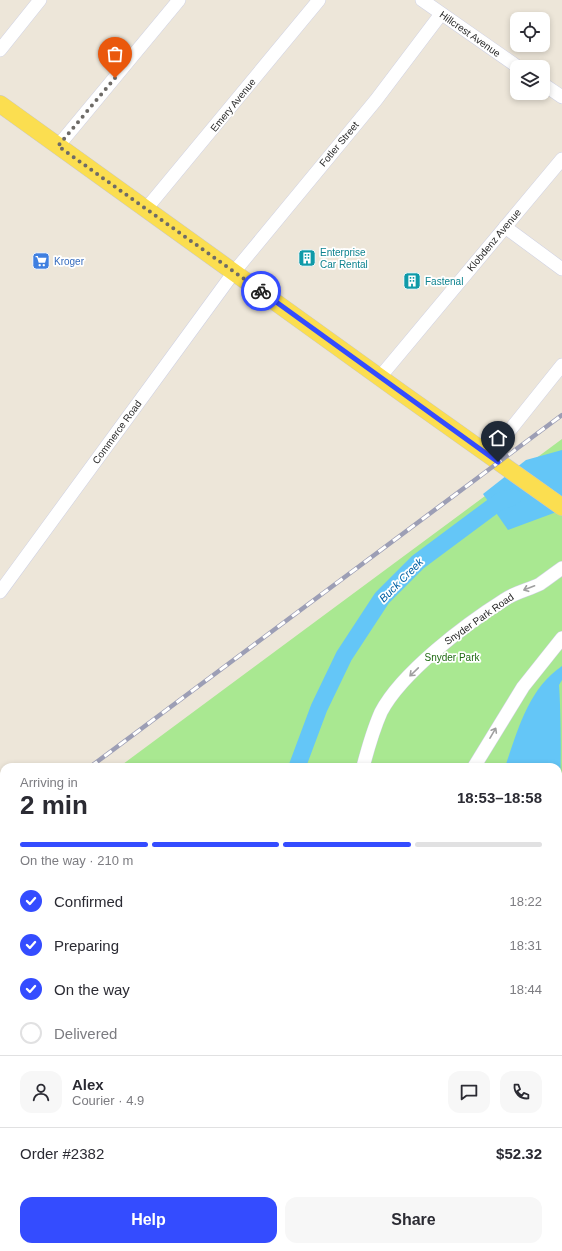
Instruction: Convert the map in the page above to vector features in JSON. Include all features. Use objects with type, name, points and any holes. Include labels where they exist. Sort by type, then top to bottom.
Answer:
[{"type":"main road","points":[[0,104],[562,507]]},
{"type":"street","points":[[0,50],[40,0]]},
{"type":"street","points":[[58,146],[179,0]]},
{"type":"street","name":"Emery Avenue","points":[[146,209],[319,0]]},
{"type":"street","name":"Hillcrest Avenue","points":[[422,0],[510,61]]},
{"type":"street","name":"Fotler Street","points":[[234,272],[376,100],[441,14]]},
{"type":"street","points":[[550,89],[562,97]]},
{"type":"street","name":"Klobdenz Avenue","points":[[380,377],[562,159]]},
{"type":"street","points":[[505,227],[562,269]]},
{"type":"street","name":"Commerce Road","points":[[0,592],[234,272]]},
{"type":"street","points":[[490,455],[562,365]]},
{"type":"street","name":"Snyder Park Road","points":[[364,763],[374,728],[391,697],[405,681],[459,631],[504,599],[539,584],[562,568]]},
{"type":"street","points":[[476,763],[523,687],[562,638]]},
{"type":"green space","name":"Snyder Park","points":[[562,439],[562,763],[124,763]]},
{"type":"water","points":[[562,450],[562,510],[508,530],[483,494],[526,460]]},
{"type":"water","points":[[562,666],[562,680],[559,685],[561,763],[506,763],[520,725],[532,698],[550,675]]},
{"type":"waterway","name":"Buck Creek","points":[[298,763],[319,708],[344,656],[382,598],[418,562],[500,501],[513,497]]},
{"type":"railway","points":[[95,763],[562,415]]},
{"type":"way so far","points":[[115,78],[58,146],[261,291]]},
{"type":"place","name":"Enterprise Car Rental","points":[[307,258]]},
{"type":"place","name":"Kroger","points":[[41,261]]},
{"type":"place","name":"Fastenal","points":[[412,281]]},
{"type":"route","points":[[261,291],[498,462]]}]
